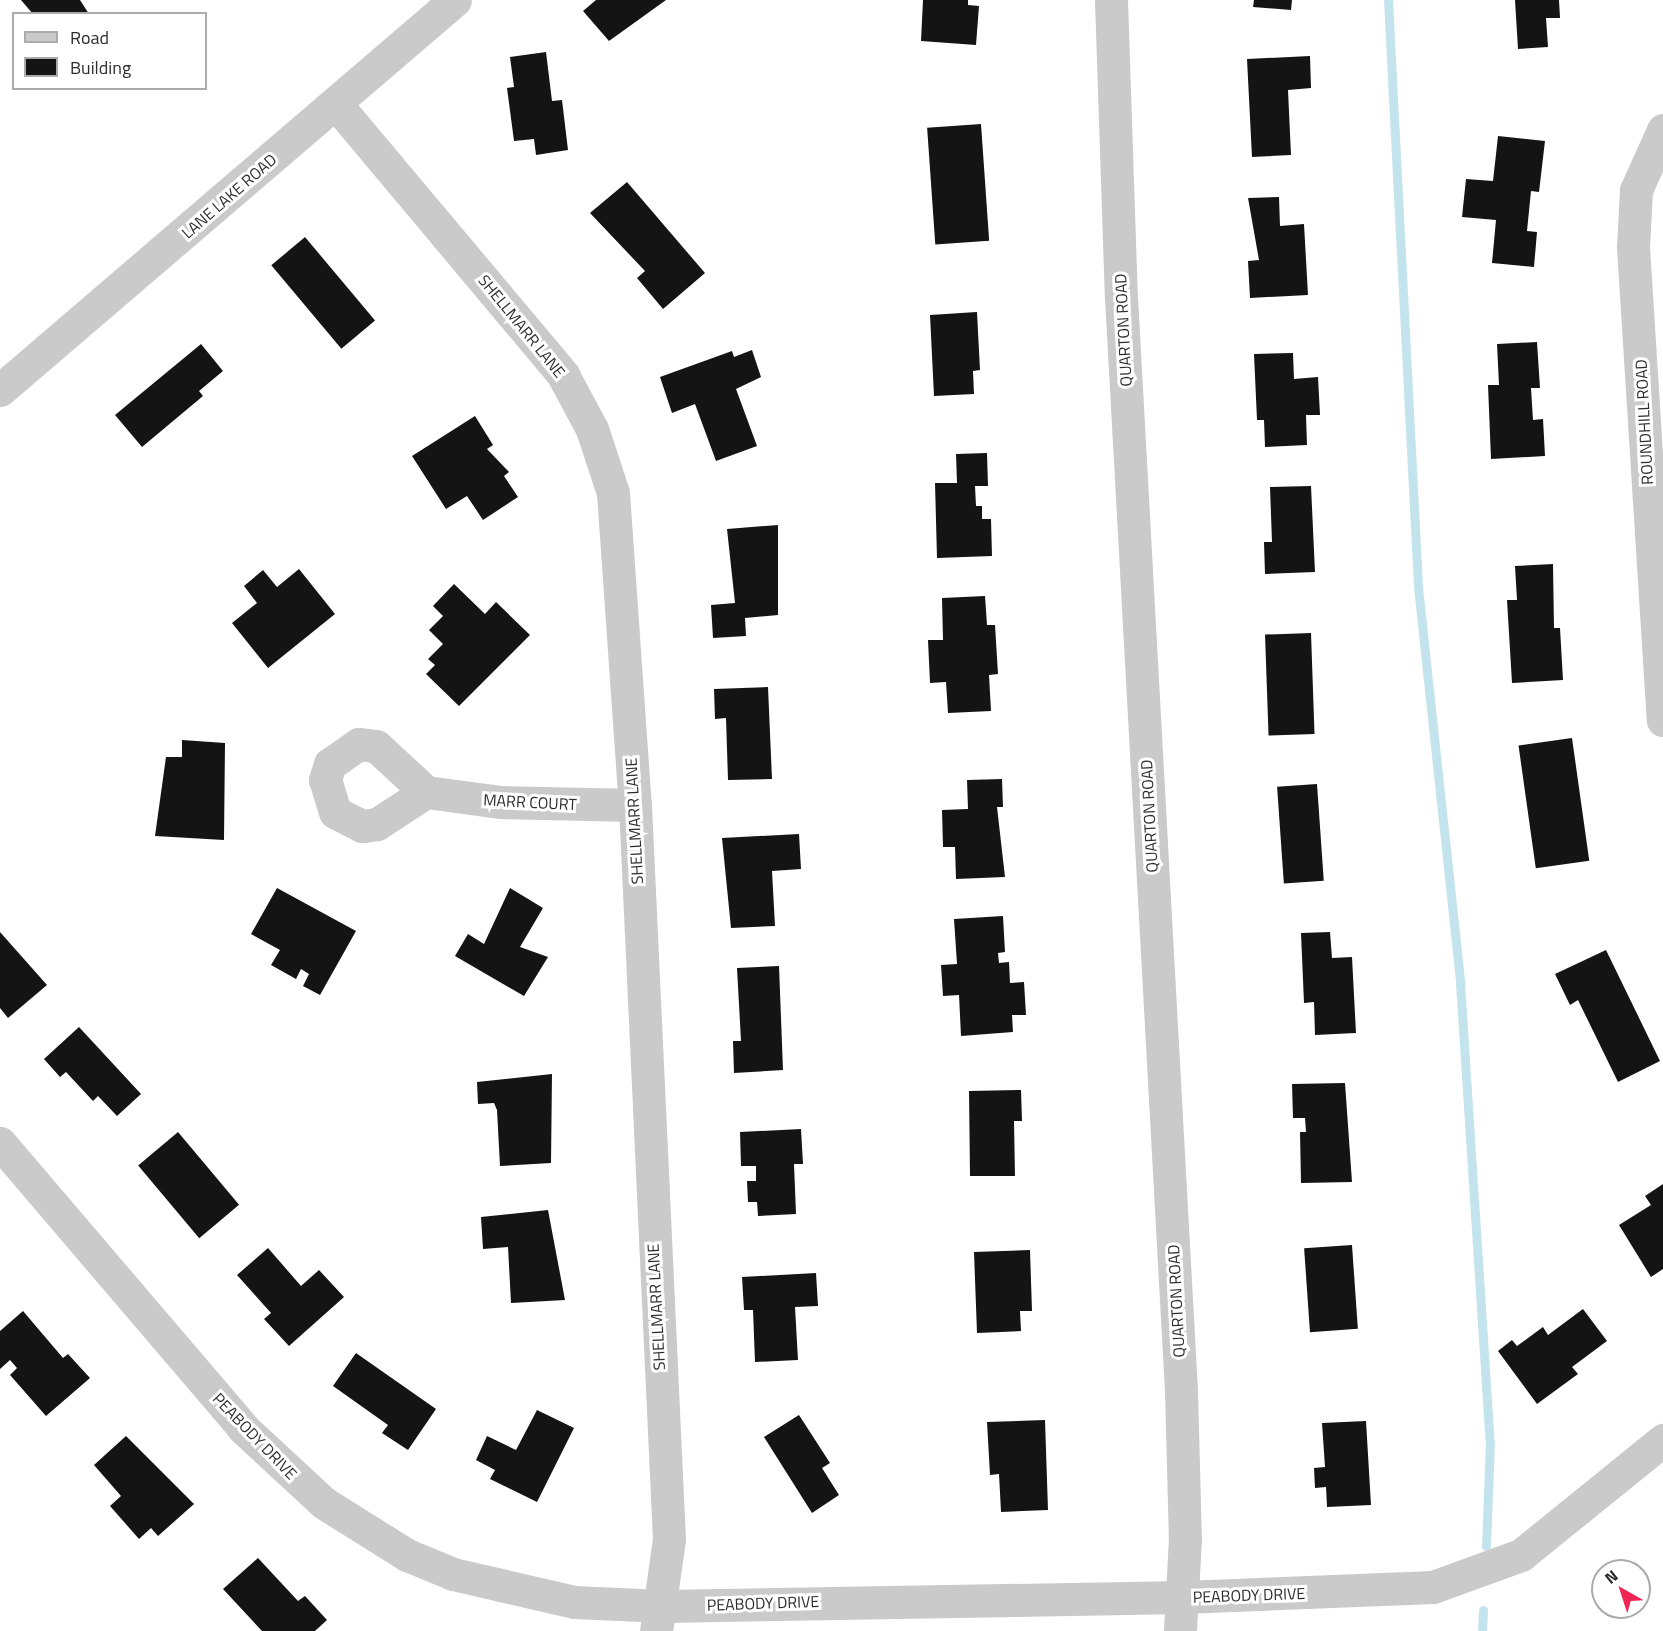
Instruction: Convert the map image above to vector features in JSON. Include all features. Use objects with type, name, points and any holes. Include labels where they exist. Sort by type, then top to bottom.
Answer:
[{"type":"street","name":"LANE LAKE ROAD","points":[[0,390],[455,0]]},
{"type":"street","name":"QUARTON ROAD","points":[[1111,0],[1120,285],[1181,1390],[1182,1597],[1180,1631]]},
{"type":"street","name":"SHELLMARR LANE","points":[[336,104],[536,339],[592,429],[613,493],[635,805],[669,1539],[660,1618]]},
{"type":"street","name":"ROUNDHILL ROAD","points":[[1663,130],[1636,190],[1633,247],[1663,720]]},
{"type":"street","name":"MARR COURT","points":[[426,792],[511,802],[635,805]]},
{"type":"street","name":"PEABODY DRIVE","points":[[0,1143],[243,1428],[324,1503],[407,1555],[484,1584],[660,1618],[1433,1587],[1471,1577],[1521,1555],[1551,1534],[1663,1440]]},
{"type":"building","points":[[21,0],[80,0],[88,12],[31,12]]},
{"type":"building","points":[[596,0],[666,0],[609,41],[583,11]]},
{"type":"building","points":[[923,0],[968,0],[968,5],[979,6],[976,45],[921,41]]},
{"type":"building","points":[[1254,0],[1292,0],[1291,10],[1253,7]]},
{"type":"building","points":[[1515,0],[1559,0],[1560,18],[1546,18],[1548,47],[1518,49]]},
{"type":"building","points":[[546,52],[552,101],[562,100],[568,150],[536,155],[534,139],[514,141],[507,88],[514,87],[510,57]]},
{"type":"building","points":[[1310,56],[1311,88],[1288,90],[1291,155],[1252,157],[1247,59]]},
{"type":"building","points":[[981,124],[989,241],[935,244],[927,128]]},
{"type":"building","points":[[1498,136],[1545,141],[1539,192],[1531,191],[1527,231],[1537,232],[1534,267],[1492,263],[1496,220],[1462,217],[1466,179],[1493,181]]},
{"type":"building","points":[[627,182],[705,273],[663,309],[637,278],[645,271],[590,213]]},
{"type":"building","points":[[1279,197],[1280,226],[1304,224],[1308,295],[1250,298],[1248,261],[1259,260],[1248,198]]},
{"type":"building","points":[[305,237],[375,320],[341,349],[271,265]]},
{"type":"building","points":[[977,312],[980,370],[973,371],[974,394],[934,396],[930,315]]},
{"type":"building","points":[[1537,342],[1540,388],[1531,388],[1533,420],[1543,419],[1545,456],[1491,459],[1488,385],[1499,385],[1497,344]]},
{"type":"building","points":[[201,344],[223,371],[199,391],[203,396],[142,447],[115,415]]},
{"type":"building","points":[[752,350],[761,377],[736,389],[757,446],[716,461],[695,404],[672,413],[660,377],[732,351],[734,357]]},
{"type":"building","points":[[1293,353],[1294,379],[1318,377],[1320,415],[1306,415],[1307,445],[1265,447],[1264,420],[1257,420],[1254,354]]},
{"type":"building","points":[[475,416],[493,445],[487,449],[509,472],[504,476],[518,497],[483,520],[467,496],[446,509],[412,456]]},
{"type":"building","points":[[987,453],[988,486],[975,486],[976,506],[982,506],[982,519],[991,519],[992,556],[937,558],[935,483],[957,483],[956,454]]},
{"type":"building","points":[[1311,486],[1315,572],[1265,574],[1264,542],[1272,542],[1270,487]]},
{"type":"building","points":[[778,525],[778,615],[745,618],[746,636],[713,638],[711,605],[735,603],[727,529]]},
{"type":"building","points":[[1553,564],[1554,628],[1560,628],[1563,680],[1512,683],[1507,600],[1517,600],[1515,566]]},
{"type":"building","points":[[299,569],[335,614],[268,668],[232,623],[257,603],[244,586],[263,570],[277,587]]},
{"type":"building","points":[[454,584],[485,614],[496,602],[530,635],[459,706],[426,674],[435,665],[428,659],[443,644],[429,630],[443,616],[433,606]]},
{"type":"building","points":[[985,596],[987,625],[995,625],[998,674],[989,675],[991,711],[948,713],[946,682],[930,683],[928,640],[943,640],[942,598]]},
{"type":"building","points":[[1311,633],[1315,734],[1269,736],[1265,635]]},
{"type":"building","points":[[768,687],[772,779],[728,780],[726,718],[715,719],[714,689]]},
{"type":"building","points":[[1572,738],[1589,861],[1536,868],[1519,746]]},
{"type":"building","points":[[182,740],[225,743],[224,840],[155,836],[166,757],[182,757]]},
{"type":"building","points":[[1002,779],[1003,807],[997,807],[1005,877],[956,879],[955,847],[943,847],[942,810],[968,809],[967,780]]},
{"type":"building","points":[[1317,784],[1324,881],[1284,884],[1277,787]]},
{"type":"building","points":[[799,834],[801,869],[772,871],[775,926],[731,928],[722,838]]},
{"type":"building","points":[[277,888],[356,931],[320,995],[303,986],[309,974],[301,969],[296,979],[271,965],[280,950],[251,934]]},
{"type":"building","points":[[510,888],[543,908],[520,947],[548,957],[524,996],[455,956],[468,934],[484,944]]},
{"type":"building","points":[[1003,916],[1005,952],[998,953],[999,963],[1009,962],[1010,983],[1024,982],[1026,1015],[1012,1015],[1013,1032],[961,1036],[959,995],[943,996],[941,965],[957,964],[954,919]]},
{"type":"building","points":[[0,932],[47,985],[8,1018],[0,1008]]},
{"type":"building","points":[[1330,932],[1332,958],[1352,957],[1356,1033],[1315,1035],[1314,1002],[1304,1003],[1301,933]]},
{"type":"building","points":[[1606,950],[1660,1061],[1618,1082],[1578,1000],[1570,1005],[1555,974]]},
{"type":"building","points":[[779,966],[783,1070],[734,1073],[733,1041],[741,1041],[737,968]]},
{"type":"building","points":[[79,1027],[141,1094],[117,1116],[98,1096],[93,1101],[66,1072],[60,1077],[44,1059]]},
{"type":"building","points":[[552,1074],[551,1163],[500,1166],[497,1110],[494,1103],[478,1104],[477,1082]]},
{"type":"building","points":[[1345,1083],[1352,1182],[1301,1183],[1300,1132],[1306,1132],[1305,1118],[1293,1118],[1292,1084]]},
{"type":"building","points":[[1021,1090],[1022,1121],[1014,1121],[1015,1176],[970,1176],[969,1091]]},
{"type":"building","points":[[801,1129],[803,1164],[794,1164],[796,1214],[758,1216],[757,1202],[748,1202],[747,1181],[756,1181],[756,1166],[741,1166],[740,1132]]},
{"type":"building","points":[[178,1132],[239,1205],[199,1238],[138,1165]]},
{"type":"building","points":[[1663,1184],[1663,1269],[1651,1277],[1619,1225],[1651,1205],[1645,1196]]},
{"type":"building","points":[[548,1210],[565,1300],[511,1303],[508,1247],[483,1249],[481,1217]]},
{"type":"building","points":[[1352,1245],[1358,1329],[1310,1332],[1304,1248]]},
{"type":"building","points":[[268,1248],[301,1286],[319,1270],[344,1297],[289,1346],[264,1319],[271,1313],[237,1275]]},
{"type":"building","points":[[1030,1250],[1032,1311],[1020,1311],[1021,1331],[977,1333],[974,1252]]},
{"type":"building","points":[[816,1273],[818,1306],[795,1307],[798,1360],[755,1362],[753,1310],[744,1310],[742,1277]]},
{"type":"building","points":[[1583,1309],[1607,1341],[1572,1367],[1578,1374],[1537,1404],[1498,1351],[1512,1340],[1517,1346],[1543,1327],[1548,1335]]},
{"type":"building","points":[[23,1311],[63,1358],[68,1354],[90,1378],[46,1416],[10,1375],[17,1368],[10,1360],[0,1369],[0,1331]]},
{"type":"building","points":[[356,1353],[436,1409],[408,1450],[382,1433],[388,1425],[333,1386]]},
{"type":"building","points":[[537,1410],[574,1428],[537,1502],[490,1479],[495,1470],[476,1460],[487,1436],[516,1450]]},
{"type":"building","points":[[799,1415],[830,1463],[822,1468],[839,1495],[812,1513],[764,1437]]},
{"type":"building","points":[[1045,1420],[1048,1510],[1001,1512],[999,1474],[990,1475],[987,1422]]},
{"type":"building","points":[[1366,1421],[1371,1505],[1327,1507],[1326,1487],[1315,1488],[1314,1468],[1325,1467],[1322,1423]]},
{"type":"building","points":[[126,1436],[194,1504],[158,1536],[151,1528],[139,1539],[110,1506],[121,1496],[94,1465]]},
{"type":"building","points":[[258,1558],[298,1601],[305,1596],[327,1620],[315,1631],[262,1631],[223,1589]]},
{"type":"waterway","points":[[1388,0],[1418,587],[1460,983],[1490,1442],[1486,1546]]},
{"type":"waterway","points":[[1482,1631],[1483,1610]]}]
